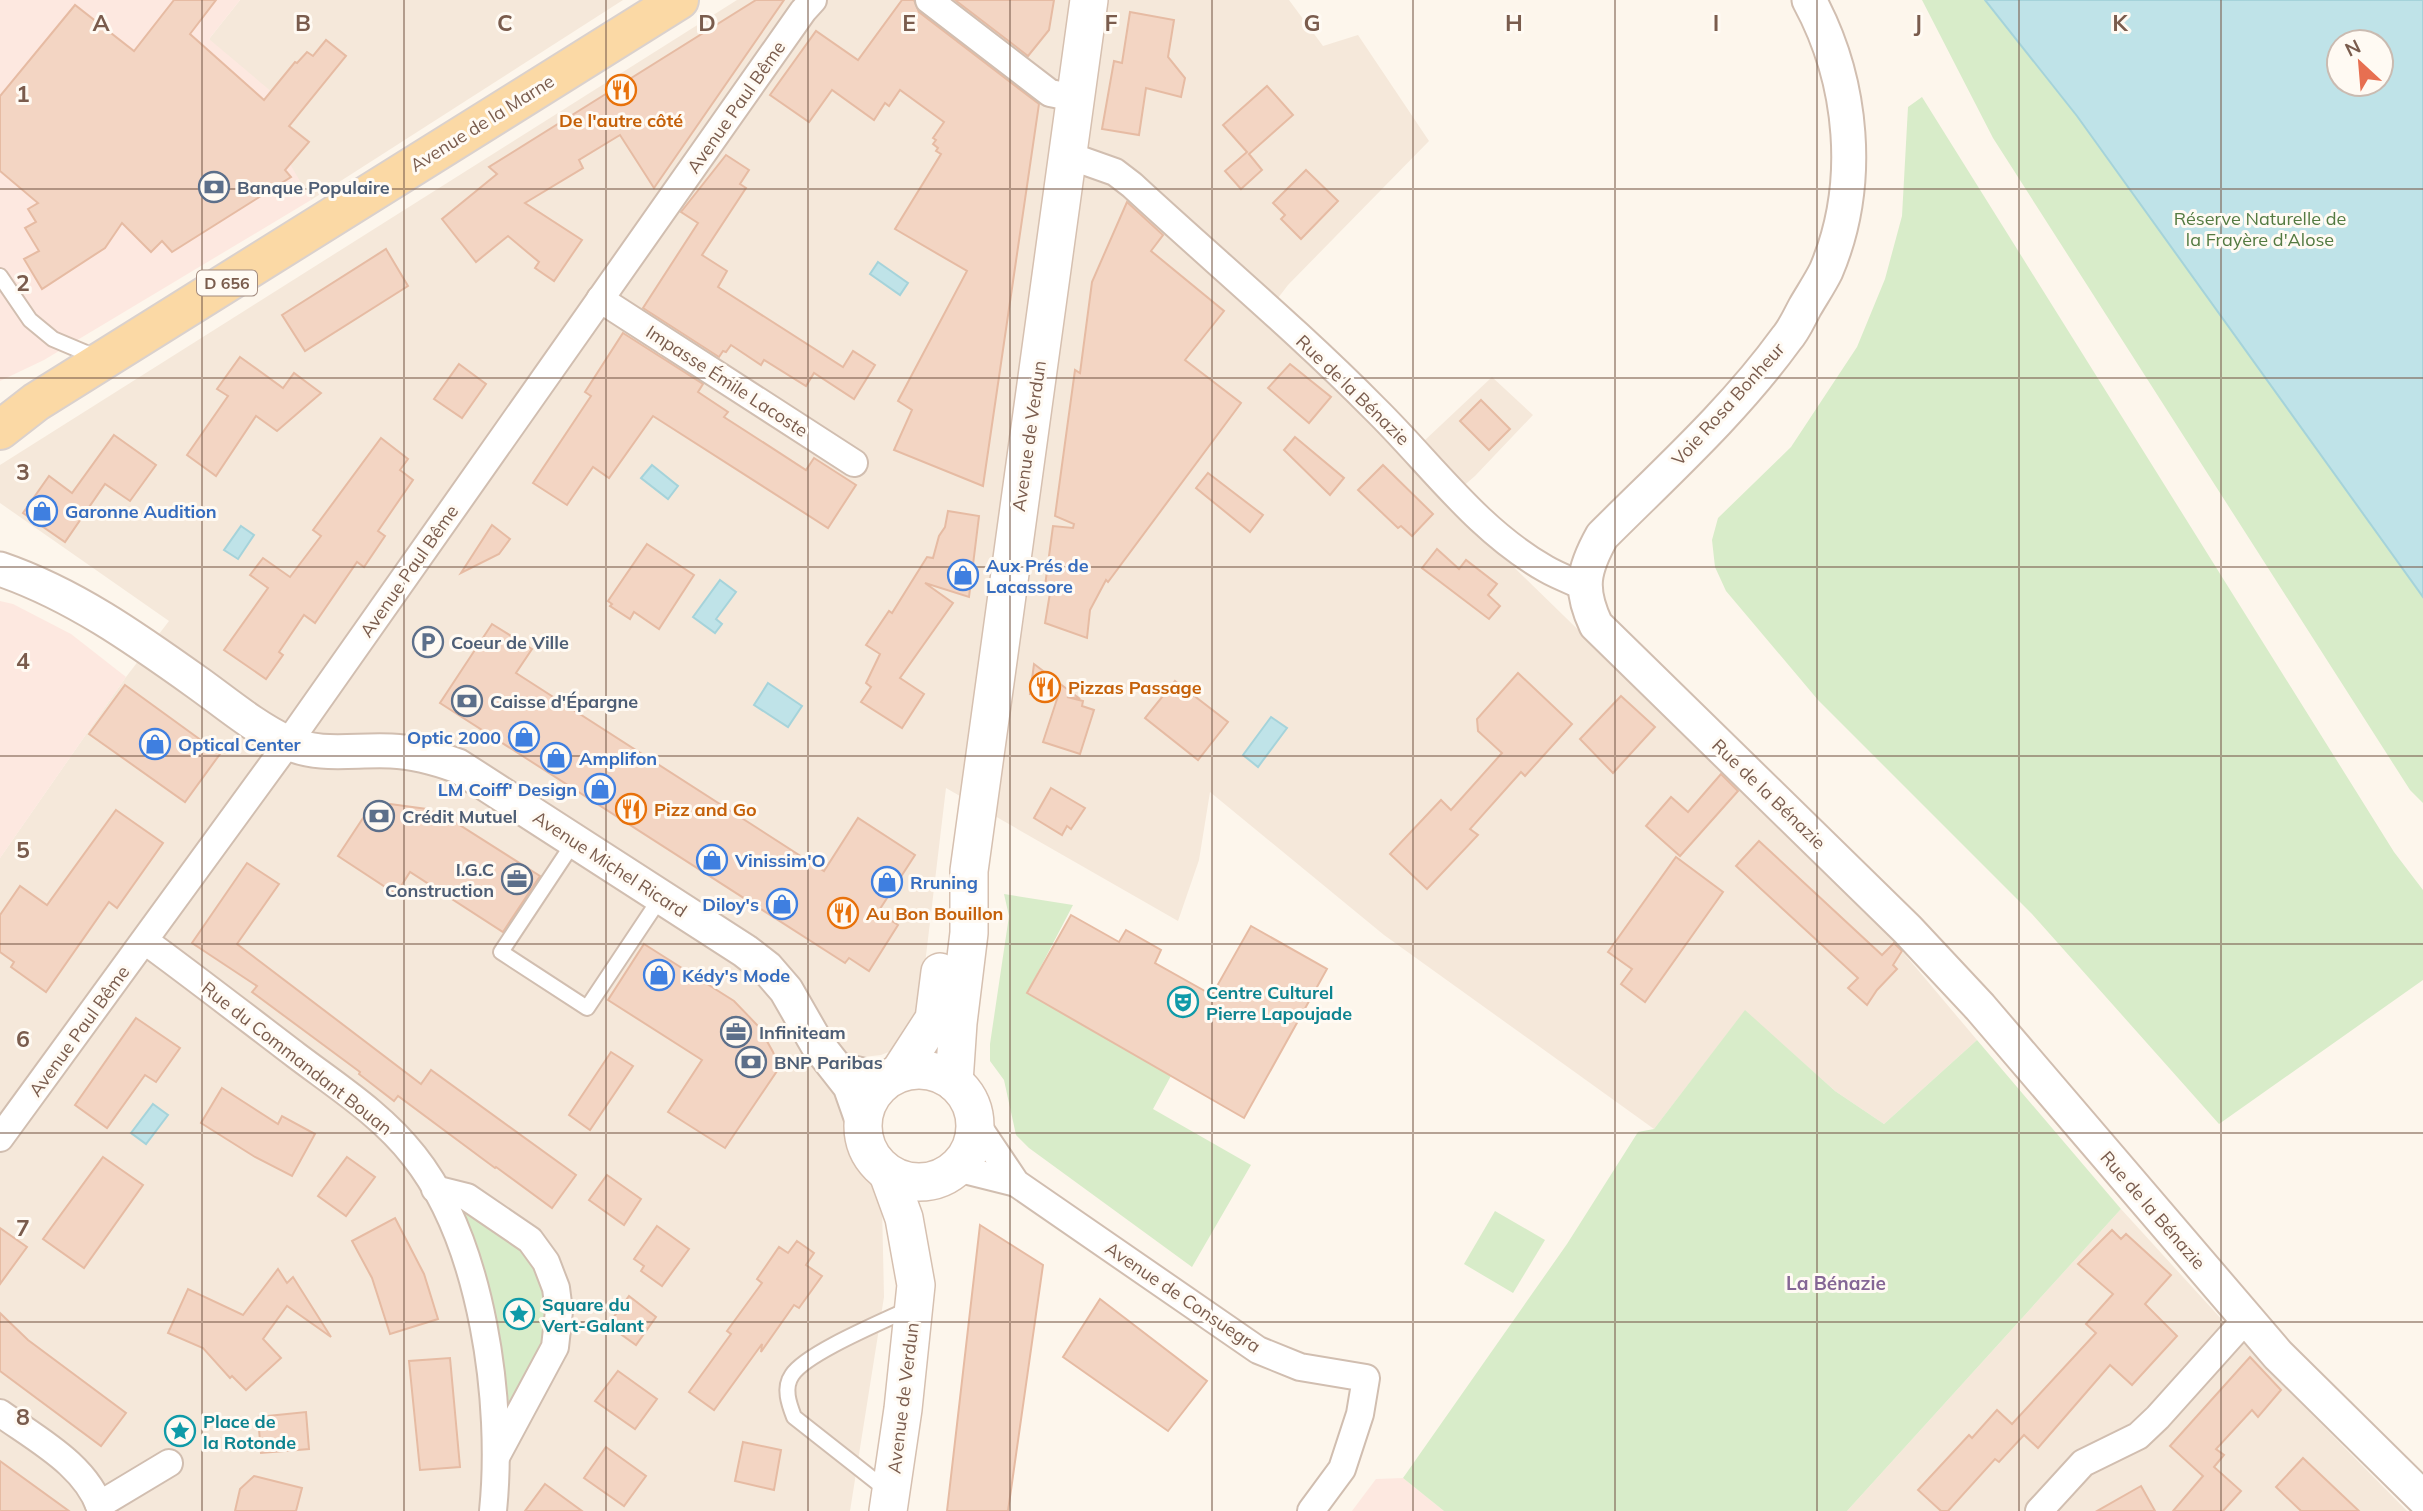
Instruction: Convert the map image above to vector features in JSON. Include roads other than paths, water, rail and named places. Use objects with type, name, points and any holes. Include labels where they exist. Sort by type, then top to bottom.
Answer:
[{"type":"main road","name":"Avenue de la Marne","points":[[0,430],[36,402],[679,0]]},
{"type":"main road","name":"Avenue de Verdun","points":[[954,1083],[969,933],[969,871],[1089,0]]},
{"type":"main road","name":"Avenue de la Marne","points":[[0,414],[36,402]]},
{"type":"main road","name":"Avenue de Verdun","points":[[892,1077],[934,1019],[945,931],[969,871]]},
{"type":"main road","points":[[918,1070],[937,1073],[954,1083],[965,1094],[972,1107],[975,1122],[971,1147],[948,1173],[913,1182],[888,1174],[876,1163],[863,1135],[862,1120],[874,1091],[892,1077],[918,1070]]},
{"type":"main road","name":"Avenue de Verdun","points":[[889,1502],[915,1296],[925,1247],[927,1215],[948,1173]]},
{"type":"main road","name":"Avenue de Verdun","points":[[888,1174],[904,1218],[915,1296]]},
{"type":"street","name":"Avenue Paul Bême","points":[[0,1138],[288,743],[803,11],[814,0]]},
{"type":"street","points":[[929,0],[1050,93],[1075,98]]},
{"type":"street","name":"Voie Rosa Bonheur","points":[[1584,587],[1588,561],[1602,536],[1729,408],[1788,338],[1826,270],[1844,211],[1850,146],[1843,85],[1824,27],[1809,0]]},
{"type":"street","name":"Rue de la Bénazie","points":[[1068,155],[1115,172],[1132,185],[1376,409],[1472,512],[1545,569],[1584,587],[1588,607],[1597,625],[1897,920],[1952,978],[2278,1355],[2423,1498]]},
{"type":"street","name":"Impasse Émile Lacoste","points":[[600,299],[854,463]]},
{"type":"street","name":"Avenue Michel Ricard","points":[[0,569],[38,582],[70,598],[259,727],[288,743],[320,751],[389,750],[435,758],[458,766],[745,951],[766,968],[786,990],[817,1044],[840,1070],[857,1102],[862,1120]]},
{"type":"street","name":"Rue du Commandant Bouan","points":[[145,941],[375,1115],[416,1158],[435,1189],[464,1254],[475,1290],[492,1377],[496,1456],[493,1511]]},
{"type":"street","points":[[840,1070],[892,1077]]},
{"type":"street","name":"Avenue de Consuegra","points":[[975,1122],[1016,1182],[1258,1350],[1300,1367],[1366,1378],[1360,1414],[1342,1469],[1311,1511]]},
{"type":"street","name":"Avenue de Consuegra","points":[[948,1173],[1016,1182]]},
{"type":"street","name":"Rue du Commandant Bouan","points":[[435,1189],[467,1197],[530,1240],[546,1262],[556,1288],[559,1311],[555,1347],[496,1456]]},
{"type":"street","points":[[2039,1511],[2083,1464],[2138,1436],[2158,1418],[2246,1319]]},
{"type":"street","points":[[0,1413],[62,1458],[86,1482],[100,1508],[169,1463]]},
{"type":"lane","points":[[0,276],[30,320],[53,339],[103,360]]},
{"type":"lane","points":[[574,842],[501,952],[587,1008],[661,897]]},
{"type":"lane","points":[[889,1502],[794,1417],[787,1399],[790,1377],[806,1360],[915,1296]]},
{"type":"water","name":"Réserve Naturelle de la Frayère d'Alose","points":[[1985,0],[2423,0],[2423,597],[2077,116]]},
{"type":"water","points":[[878,262],[908,283],[900,295],[870,274]]},
{"type":"water","points":[[652,465],[678,486],[668,499],[641,478]]},
{"type":"water","points":[[241,526],[254,535],[238,559],[224,550]]},
{"type":"water","points":[[720,580],[736,592],[716,619],[722,624],[715,633],[693,617]]},
{"type":"water","points":[[768,683],[802,706],[788,727],[754,705]]},
{"type":"water","points":[[1271,717],[1287,728],[1258,767],[1243,755]]},
{"type":"water","points":[[153,1104],[168,1115],[146,1144],[131,1133]]},
{"type":"place","name":"De l'autre côté","points":[[621,90]]},
{"type":"place","name":"Banque Populaire","points":[[214,187]]},
{"type":"place","name":"Garonne Audition","points":[[42,511]]},
{"type":"place","name":"Aux Prés de Lacassore","points":[[963,575]]},
{"type":"place","name":"Coeur de Ville","points":[[428,642]]},
{"type":"place","name":"Pizzas Passage","points":[[1045,687]]},
{"type":"place","name":"Caisse d'Épargne","points":[[467,701]]},
{"type":"place","name":"Optic 2000","points":[[524,737]]},
{"type":"place","name":"Optical Center","points":[[155,744]]},
{"type":"place","name":"Amplifon","points":[[556,758]]},
{"type":"place","name":"LM Coiff' Design","points":[[600,789]]},
{"type":"place","name":"Pizz and Go","points":[[631,809]]},
{"type":"place","name":"Crédit Mutuel","points":[[379,816]]},
{"type":"place","name":"Vinissim'O","points":[[712,860]]},
{"type":"place","name":"I.G.C Construction","points":[[517,879]]},
{"type":"place","name":"Rruning","points":[[887,882]]},
{"type":"place","name":"Diloy's","points":[[782,904]]},
{"type":"place","name":"Au Bon Bouillon","points":[[843,913]]},
{"type":"place","name":"Kédy's Mode","points":[[659,975]]},
{"type":"place","name":"Centre Culturel Pierre Lapoujade","points":[[1183,1002]]},
{"type":"place","name":"Infiniteam","points":[[736,1032]]},
{"type":"place","name":"BNP Paribas","points":[[751,1062]]},
{"type":"place","name":"Square du Vert-Galant","points":[[519,1314]]},
{"type":"place","name":"Place de la Rotonde","points":[[180,1431]]},
{"type":"district","name":"La Bénazie","points":[[1836,1283]]}]
